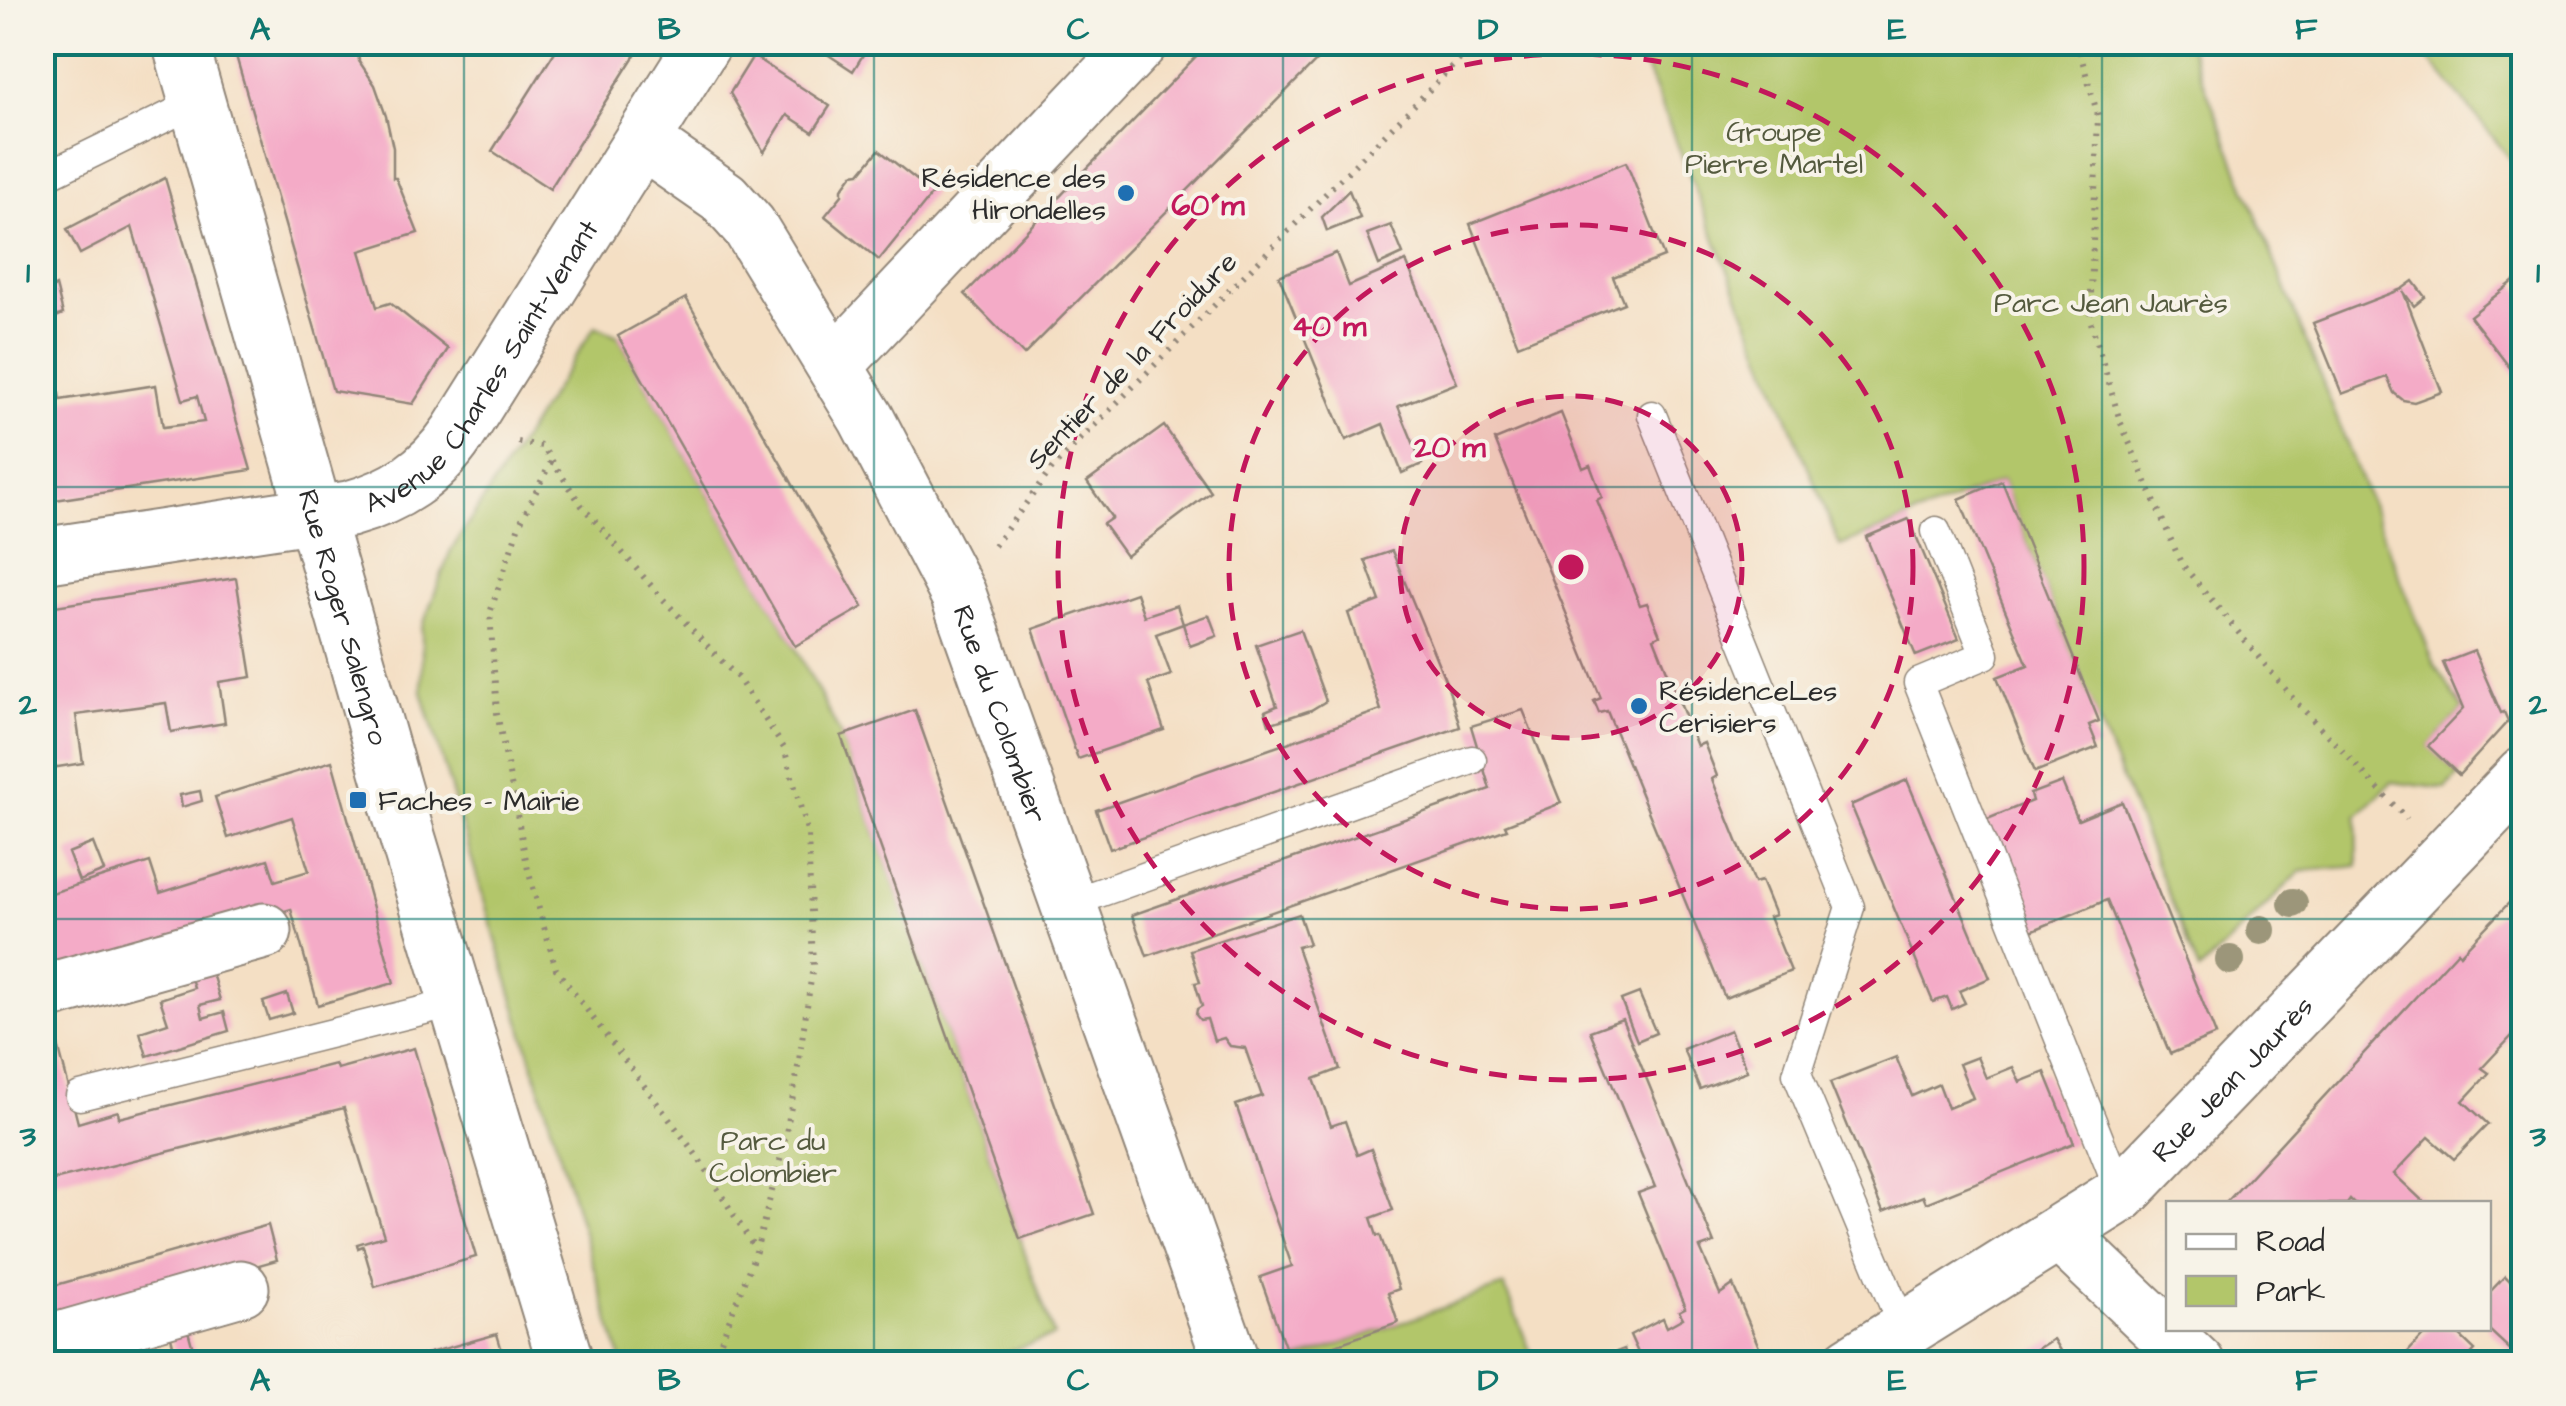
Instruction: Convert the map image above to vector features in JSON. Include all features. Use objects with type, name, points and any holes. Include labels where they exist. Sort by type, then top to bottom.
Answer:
[{"type":"street","name":"Rue Roger Salengro","points":[[180,42],[315,516],[566,1364]]},
{"type":"street","name":"Avenue Charles Saint-Venant","points":[[42,556],[315,516],[366,504],[410,484],[444,454],[458,433],[704,42]]},
{"type":"street","points":[[835,366],[1140,42]]},
{"type":"street","name":"Rue du Colombier","points":[[642,141],[736,208],[866,418],[958,594],[1232,1364]]},
{"type":"street","name":"Rue Jean Jaurès","points":[[1850,1364],[2122,1194],[2524,776]]},
{"type":"street","points":[[42,994],[264,931]]},
{"type":"street","points":[[2060,1234],[2197,1364]]},
{"type":"street","points":[[42,1345],[241,1288]]},
{"type":"lane","points":[[42,178],[197,102]]},
{"type":"lane","points":[[1652,415],[1850,908],[1796,1074],[1904,1330]]},
{"type":"lane","points":[[1936,531],[1985,654],[1918,683],[2122,1194]]},
{"type":"lane","points":[[1068,904],[1472,760]]},
{"type":"lane","points":[[80,1096],[457,1002]]},
{"type":"path","name":"Sentier de la Froidure","points":[[958,594],[1054,466],[1478,42]]},
{"type":"path","points":[[2077,42],[2098,116],[2090,319],[2120,420],[2181,563],[2296,702],[2446,859]]},
{"type":"path","points":[[458,433],[542,446],[582,506],[661,598],[738,678],[784,748],[808,834],[813,966],[786,1132],[756,1251],[712,1364]]},
{"type":"path","points":[[551,460],[519,525],[490,613],[497,714],[528,870],[556,969],[696,1156],[756,1251]]},
{"type":"green space","name":"Parc Jean Jaurès","points":[[1636,43],[2188,43],[2435,666],[2463,709],[2429,746],[2459,775],[2446,789],[2392,782],[2357,816],[2358,866],[2301,871],[2199,971],[2002,481],[1840,546]]},
{"type":"green space","points":[[2416,43],[2523,43],[2523,174]]},
{"type":"green space","name":"Parc du Colombier","points":[[595,326],[618,336],[795,646],[841,736],[1054,1336],[974,1363],[622,1363],[422,692],[422,628],[450,552]]},
{"type":"green space","points":[[1504,1286],[1535,1363],[1285,1364]]},
{"type":"building","points":[[232,42],[357,42],[359,61],[375,85],[386,116],[393,148],[393,178],[418,233],[360,251],[377,307],[390,303],[448,349],[413,404],[333,391]]},
{"type":"building","points":[[561,42],[643,42],[550,189],[492,151]]},
{"type":"building","points":[[809,42],[871,42],[853,71]]},
{"type":"building","name":"Résidence des Hirondelles","points":[[1210,42],[1335,42],[1024,355],[965,294]]},
{"type":"building","points":[[753,56],[830,106],[813,132],[787,115],[764,152],[730,93]]},
{"type":"building","points":[[879,150],[933,193],[879,260],[825,216],[853,174],[860,173]]},
{"type":"building","points":[[1626,162],[1664,257],[1613,277],[1624,303],[1518,345],[1470,224]]},
{"type":"building","points":[[165,178],[251,470],[42,502],[42,379],[57,377],[60,400],[156,385],[163,427],[204,422],[197,396],[183,400],[132,227],[80,254],[67,229]]},
{"type":"building","points":[[1349,190],[1360,218],[1327,231],[1322,217]]},
{"type":"building","points":[[1391,225],[1403,254],[1379,265],[1367,234]]},
{"type":"building","points":[[1336,253],[1349,286],[1406,261],[1457,383],[1398,406],[1422,464],[1402,473],[1383,424],[1346,440],[1279,276]]},
{"type":"building","points":[[2413,281],[2425,297],[2414,306],[2403,291],[2442,392],[2414,402],[2403,400],[2394,393],[2387,377],[2342,394],[2313,323],[2402,289]]},
{"type":"building","points":[[2514,281],[2524,293],[2524,386],[2470,316]]},
{"type":"building","points":[[56,286],[63,314],[42,323],[42,293]]},
{"type":"building","points":[[686,298],[863,607],[795,646],[618,336]]},
{"type":"building","name":"RésidenceLes Cerisiers","points":[[1561,413],[1583,468],[1590,465],[1602,497],[1597,500],[1640,605],[1647,603],[1660,635],[1654,638],[1697,746],[1704,743],[1717,776],[1712,779],[1754,883],[1761,881],[1775,915],[1769,917],[1791,971],[1725,998],[1607,711],[1599,713],[1594,701],[1601,698],[1495,440]]},
{"type":"building","points":[[1164,426],[1211,492],[1126,556],[1103,524],[1112,518],[1087,482]]},
{"type":"building","points":[[2002,481],[2099,721],[2089,725],[2098,747],[2035,772],[1997,677],[2028,665],[1959,499]]},
{"type":"building","points":[[1909,519],[1959,639],[1916,656],[1866,537]]},
{"type":"building","points":[[1392,551],[1448,687],[1460,727],[1110,849],[1096,810],[1381,710],[1348,613],[1380,601],[1365,560]]},
{"type":"building","points":[[236,578],[252,677],[219,682],[225,723],[171,732],[166,703],[76,715],[83,763],[45,769],[42,608]]},
{"type":"building","points":[[1136,593],[1144,616],[1177,605],[1183,624],[1156,634],[1171,675],[1148,683],[1164,730],[1078,759],[1033,629]]},
{"type":"building","points":[[1209,615],[1217,636],[1190,646],[1183,624]]},
{"type":"building","points":[[1300,630],[1326,701],[1269,724],[1265,711],[1277,706],[1256,645]]},
{"type":"building","points":[[2474,651],[2508,721],[2459,775],[2428,746],[2463,709],[2443,663]]},
{"type":"building","points":[[915,710],[1094,1214],[1020,1239],[841,736]]},
{"type":"building","points":[[1523,710],[1561,803],[1505,825],[1507,829],[1147,956],[1132,915],[1490,789],[1471,726]]},
{"type":"building","points":[[332,761],[394,983],[318,1005],[291,909],[143,954],[42,977],[42,896],[150,862],[160,893],[268,859],[275,881],[309,871],[292,817],[228,838],[215,797]]},
{"type":"building","points":[[1907,780],[1990,978],[1959,991],[1965,1003],[1952,1009],[1947,997],[1933,1002],[1851,805]]},
{"type":"building","points":[[2062,782],[2078,820],[2122,802],[2216,1035],[2170,1054],[2107,900],[2031,931],[1985,820],[2032,801],[2030,794]]},
{"type":"building","points":[[200,791],[202,801],[182,807],[180,795]]},
{"type":"building","points":[[93,843],[104,871],[79,881],[68,853]]},
{"type":"building","points":[[2524,887],[2524,1023],[2482,1068],[2489,1073],[2463,1101],[2488,1124],[2454,1159],[2429,1137],[2394,1174],[2423,1201],[2228,1201],[2458,951],[2460,954]]},
{"type":"building","points":[[1299,914],[1309,944],[1297,947],[1340,1069],[1314,1079],[1331,1126],[1345,1121],[1357,1155],[1371,1149],[1393,1210],[1371,1218],[1399,1289],[1388,1293],[1398,1323],[1290,1361],[1260,1277],[1292,1266],[1236,1105],[1262,1096],[1245,1048],[1230,1046],[1224,1038],[1214,1041],[1207,1019],[1200,1020],[1196,1015],[1202,1006],[1195,983],[1200,982],[1190,950]]},
{"type":"building","points":[[209,963],[220,1000],[200,1005],[203,1018],[224,1012],[229,1031],[147,1056],[140,1032],[168,1023],[160,999],[194,988],[188,968]]},
{"type":"building","points":[[1639,993],[1656,1033],[1637,1041],[1621,1000]]},
{"type":"building","points":[[287,994],[293,1013],[269,1020],[263,1002]]},
{"type":"building","points":[[47,1002],[78,1123],[118,1111],[119,1118],[414,1048],[476,1257],[375,1287],[363,1246],[358,1248],[357,1244],[384,1236],[344,1108],[42,1183],[42,1003]]},
{"type":"building","points":[[1622,1019],[1714,1243],[1700,1248],[1720,1294],[1733,1285],[1766,1364],[1643,1364],[1630,1335],[1663,1318],[1667,1327],[1683,1318],[1679,1311],[1685,1308],[1638,1193],[1655,1187],[1590,1031]]},
{"type":"building","points":[[1730,1030],[1747,1071],[1700,1089],[1683,1049]]},
{"type":"building","points":[[1896,1057],[1912,1096],[1939,1084],[1948,1108],[1973,1098],[1959,1064],[1977,1057],[1986,1078],[2013,1067],[2020,1082],[2045,1072],[2074,1143],[1926,1203],[1923,1196],[1883,1212],[1830,1083]]},
{"type":"building","points":[[268,1225],[277,1260],[42,1326],[42,1289]]},
{"type":"building","points":[[2505,1276],[2521,1292],[2524,1289],[2524,1353],[2517,1356],[2490,1331],[2491,1291]]},
{"type":"building","points":[[183,1312],[197,1364],[178,1364],[166,1318]]},
{"type":"building","points":[[2427,1331],[2455,1331],[2475,1350],[2462,1364],[2397,1364]]},
{"type":"building","points":[[497,1334],[506,1364],[397,1364],[397,1362]]},
{"type":"building","points":[[2053,1339],[2068,1364],[2014,1364],[2029,1354]]},
{"type":"building","points":[[1624,1349],[1630,1364],[1587,1364],[1587,1363]]},
{"type":"place","name":"Résidence des Hirondelles","points":[[1126,193]]},
{"type":"place","name":"RésidenceLes Cerisiers","points":[[1639,706]]},
{"type":"place","name":"Faches – Mairie","points":[[358,800]]},
{"type":"park label","name":"Groupe Pierre Martel","points":[[1774,147]]}]
